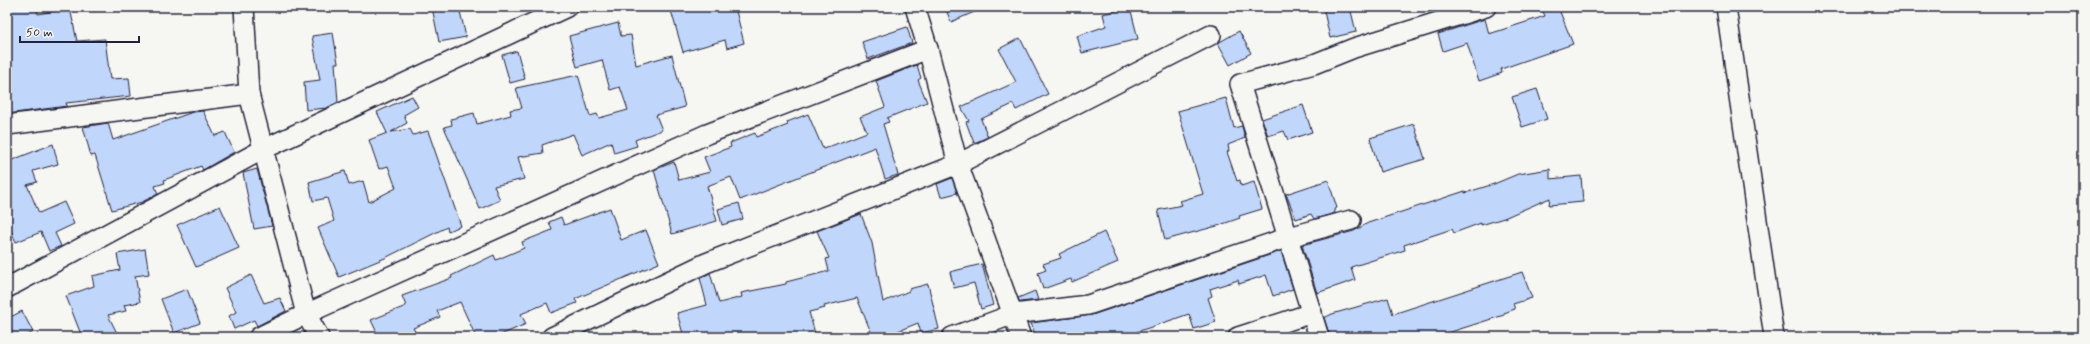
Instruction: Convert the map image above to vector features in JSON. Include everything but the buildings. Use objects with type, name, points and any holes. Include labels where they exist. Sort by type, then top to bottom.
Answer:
[{"type":"street","points":[[244,7],[249,94],[262,150],[306,314],[318,337]]},
{"type":"street","points":[[7,288],[262,150],[567,7]]},
{"type":"street","points":[[915,7],[928,49],[958,164],[1014,314],[1021,337]]},
{"type":"street","points":[[1319,337],[1240,84],[1314,64],[1354,48],[1486,7]]},
{"type":"street","points":[[1726,7],[1774,337]]},
{"type":"street","points":[[552,337],[706,263],[958,164],[1211,35]]},
{"type":"street","points":[[259,337],[306,314],[707,134],[928,49]]},
{"type":"street","points":[[7,125],[249,94]]},
{"type":"street","points":[[952,337],[1014,314],[1088,305],[1289,237],[1351,220]]},
{"type":"street","points":[[1238,337],[1312,313]]}]
